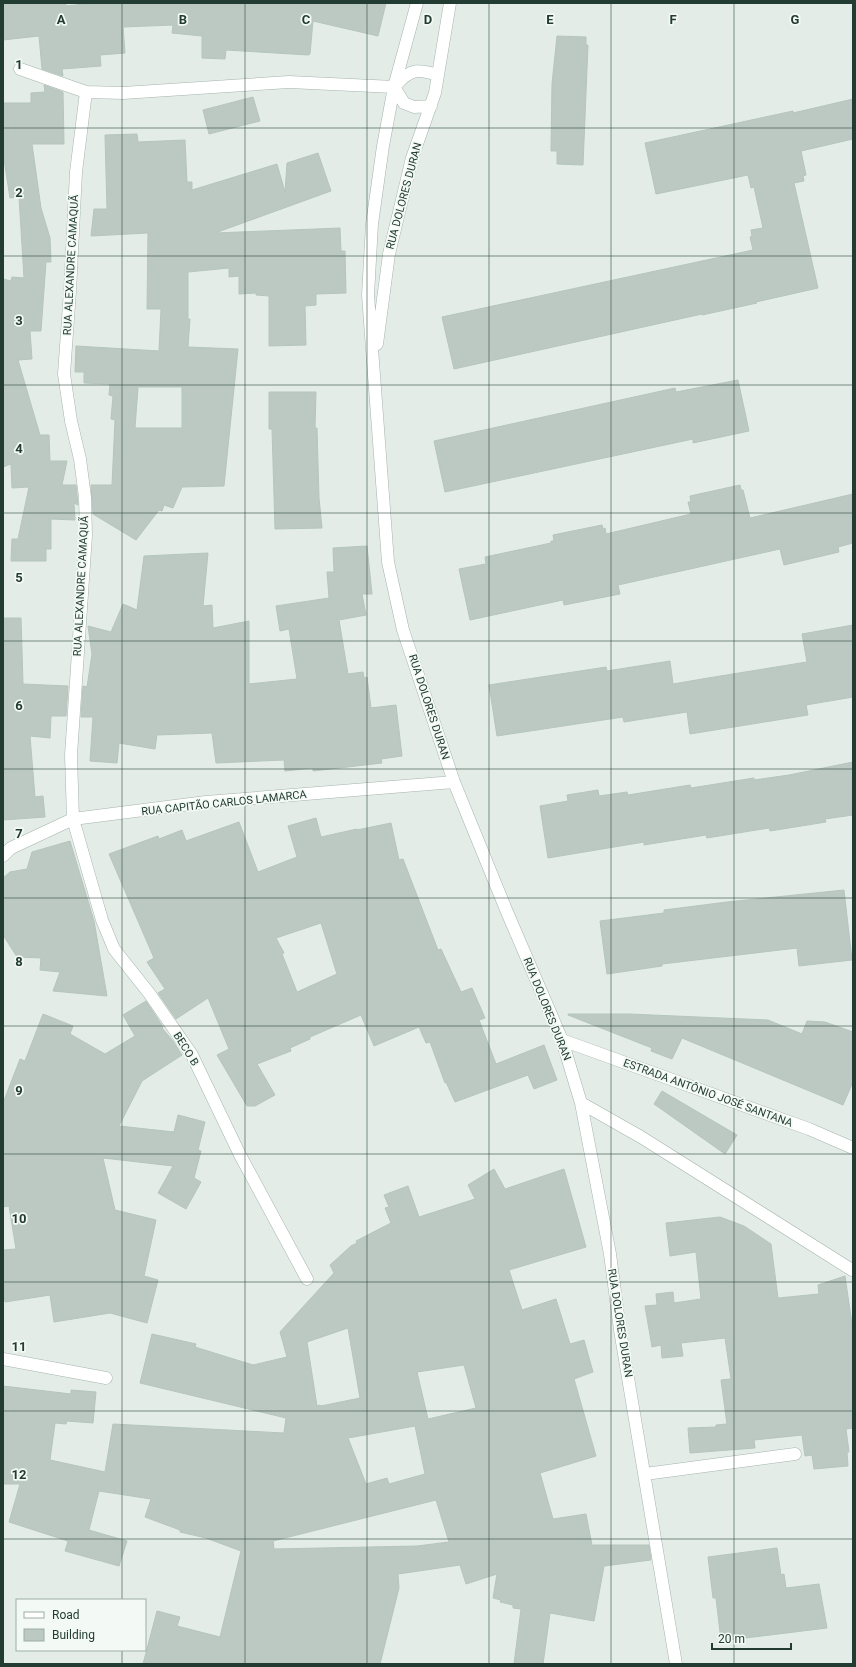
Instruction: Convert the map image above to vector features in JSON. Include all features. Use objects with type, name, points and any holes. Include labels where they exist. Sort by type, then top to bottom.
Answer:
[{"type":"street","name":"RUA DOLORES DURAN","points":[[417,3],[394,87],[383,146],[372,224],[368,295],[388,562],[403,630],[454,782],[504,905],[562,1040],[581,1102],[610,1254],[620,1330],[676,1664]]},
{"type":"street","name":"RUA DOLORES DURAN","points":[[374,368],[389,254],[412,158],[431,106],[438,75],[450,3]]},
{"type":"street","points":[[20,69],[86,92],[122,93],[289,82],[394,87]]},
{"type":"street","points":[[394,87],[405,74],[414,71],[425,71],[438,75]]},
{"type":"street","points":[[394,87],[404,103],[414,107],[431,106]]},
{"type":"street","name":"RUA ALEXANDRE CAMAQUÃ","points":[[73,819],[71,755],[86,535],[85,497],[80,459],[71,421],[64,374],[76,172],[86,92]]},
{"type":"street","name":"RUA CAPITÃO CARLOS LAMARCA","points":[[3,856],[11,848],[73,819],[206,802],[454,782]]},
{"type":"street","name":"BECO B","points":[[73,819],[102,920],[114,949],[149,993],[192,1054],[240,1155],[307,1279]]},
{"type":"street","name":"ESTRADA ANTÔNIO JOSÉ SANTANA","points":[[562,1040],[809,1129],[853,1148]]},
{"type":"street","points":[[581,1102],[641,1137],[852,1270]]},
{"type":"street","points":[[3,1359],[106,1378]]},
{"type":"street","points":[[645,1474],[795,1454]]},
{"type":"building","points":[[3,3],[66,3],[66,6],[93,3],[386,3],[378,36],[313,21],[310,54],[308,55],[226,50],[225,59],[202,58],[202,36],[172,33],[173,25],[123,27],[125,53],[100,55],[101,66],[62,69],[63,76],[42,69],[39,36],[3,40]]},
{"type":"building","points":[[557,36],[586,37],[586,45],[588,45],[583,165],[557,164],[557,151],[551,151],[552,84]]},
{"type":"building","points":[[44,85],[63,92],[64,144],[32,144],[41,208],[50,238],[51,262],[46,262],[41,331],[30,331],[32,359],[18,360],[40,435],[49,435],[50,461],[67,461],[62,485],[76,485],[78,505],[74,503],[75,520],[51,519],[51,549],[46,549],[46,561],[11,561],[12,539],[18,539],[29,487],[12,488],[11,464],[3,467],[3,279],[11,281],[12,277],[24,278],[19,197],[10,198],[3,153],[3,103],[31,103],[31,93],[45,92]]},
{"type":"building","points":[[253,97],[260,121],[209,134],[203,110]]},
{"type":"building","points":[[853,99],[853,139],[801,151],[806,175],[803,176],[804,181],[794,183],[818,288],[756,302],[757,303],[454,369],[442,317],[753,250],[750,237],[752,236],[751,230],[763,228],[754,187],[751,188],[748,175],[656,194],[645,143],[793,111],[793,113]]},
{"type":"building","points":[[137,134],[138,142],[185,140],[187,182],[192,182],[192,190],[277,164],[285,192],[287,163],[318,153],[331,191],[215,233],[340,228],[341,251],[345,251],[346,293],[316,294],[316,305],[305,306],[306,345],[269,346],[269,296],[256,295],[256,293],[239,294],[239,276],[229,277],[229,268],[188,272],[188,319],[190,319],[188,347],[238,349],[224,486],[182,487],[173,508],[164,505],[162,511],[159,510],[136,540],[93,514],[91,485],[112,485],[115,420],[111,419],[113,396],[109,395],[110,384],[84,383],[84,372],[75,372],[76,346],[159,351],[161,309],[147,309],[148,233],[91,236],[94,209],[107,209],[105,135]],"holes":[[[138,387],[182,387],[182,428],[135,428]]]},
{"type":"building","points":[[738,380],[749,431],[693,443],[693,439],[445,492],[434,441],[675,388],[676,392]]},
{"type":"building","points":[[269,392],[316,392],[315,428],[317,428],[319,498],[322,528],[275,529],[272,429],[269,429]]},
{"type":"building","points":[[740,485],[741,490],[743,490],[750,518],[853,494],[853,543],[838,547],[839,552],[784,565],[780,549],[618,585],[620,594],[564,605],[563,600],[470,620],[459,569],[486,564],[485,557],[551,543],[551,541],[554,541],[553,535],[602,525],[603,529],[605,528],[606,534],[691,514],[688,502],[691,502],[690,496]]},
{"type":"building","points":[[367,546],[372,594],[362,594],[366,615],[339,620],[348,674],[363,672],[364,678],[367,677],[371,708],[396,705],[402,756],[381,759],[382,763],[313,771],[313,768],[285,771],[284,760],[216,763],[212,733],[157,735],[155,749],[119,743],[117,763],[90,761],[93,717],[81,717],[83,686],[87,687],[92,654],[88,626],[111,632],[123,604],[137,610],[144,556],[208,553],[203,606],[212,605],[213,628],[249,621],[249,684],[297,679],[289,629],[280,631],[276,606],[329,598],[327,572],[334,572],[333,548]]},
{"type":"building","points":[[3,618],[21,618],[23,684],[68,686],[66,716],[51,716],[50,738],[30,736],[35,797],[43,796],[45,817],[3,820]]},
{"type":"building","points":[[853,625],[853,697],[806,705],[808,715],[690,734],[687,712],[624,722],[623,717],[497,736],[489,685],[606,667],[607,671],[670,661],[673,684],[807,662],[802,634]]},
{"type":"building","points":[[853,762],[853,815],[825,819],[826,822],[770,831],[769,828],[707,838],[706,835],[644,845],[644,842],[548,858],[540,806],[568,801],[567,795],[598,790],[599,796],[627,792],[628,795],[690,785],[691,788],[754,778],[754,780],[789,775]]},
{"type":"building","points":[[316,818],[321,837],[391,823],[399,860],[403,859],[438,950],[441,949],[461,992],[472,988],[485,1018],[479,1020],[496,1064],[544,1045],[557,1080],[534,1089],[528,1075],[455,1102],[446,1082],[445,1083],[430,1042],[426,1043],[419,1027],[374,1046],[361,1015],[310,1037],[310,1039],[290,1048],[291,1051],[257,1064],[275,1095],[255,1106],[247,1106],[217,1055],[229,1049],[208,998],[176,1019],[158,993],[165,989],[147,962],[154,958],[109,854],[158,836],[159,839],[182,830],[186,841],[239,822],[258,872],[297,857],[288,826]],"holes":[[[321,923],[337,974],[297,992],[282,954],[284,953],[276,938]]]},
{"type":"building","points":[[70,841],[94,921],[107,996],[53,991],[60,972],[40,970],[41,958],[17,957],[3,935],[3,878],[10,872],[27,869],[32,852]]},
{"type":"building","points":[[844,890],[852,960],[799,966],[797,948],[662,964],[662,966],[607,974],[600,921],[664,913],[664,910]]},
{"type":"building","points":[[146,1001],[163,1027],[162,1028],[182,1055],[142,1081],[119,1126],[174,1132],[178,1115],[205,1122],[198,1150],[201,1151],[194,1178],[201,1182],[186,1209],[158,1193],[173,1166],[103,1158],[115,1210],[156,1220],[144,1276],[158,1280],[147,1323],[110,1313],[54,1322],[50,1295],[5,1302],[3,1290],[3,1250],[16,1249],[9,1206],[3,1207],[3,1103],[20,1059],[25,1061],[43,1014],[73,1026],[70,1034],[105,1054],[135,1036],[123,1015]]},
{"type":"building","points":[[568,1014],[629,1014],[768,1020],[802,1034],[807,1021],[825,1022],[853,1032],[853,1082],[843,1105],[682,1038],[672,1059],[651,1051],[652,1048]]},
{"type":"building","points":[[662,1091],[737,1135],[725,1154],[654,1104]]},
{"type":"building","points":[[494,1169],[505,1189],[564,1169],[586,1247],[509,1270],[522,1310],[556,1299],[570,1344],[584,1340],[593,1372],[574,1379],[596,1456],[540,1473],[553,1519],[586,1514],[592,1545],[649,1545],[651,1560],[604,1566],[594,1621],[550,1613],[543,1664],[514,1664],[521,1609],[513,1608],[513,1605],[500,1602],[501,1600],[493,1598],[497,1574],[466,1584],[460,1565],[398,1574],[399,1588],[380,1664],[143,1664],[157,1611],[180,1617],[177,1626],[220,1637],[241,1551],[206,1538],[180,1532],[180,1530],[145,1517],[151,1499],[99,1491],[89,1530],[127,1541],[119,1566],[65,1551],[68,1541],[9,1522],[20,1484],[3,1484],[3,1386],[71,1394],[71,1390],[96,1392],[93,1423],[67,1421],[66,1424],[55,1423],[50,1460],[105,1472],[113,1424],[284,1433],[286,1418],[140,1383],[152,1334],[196,1344],[195,1347],[253,1365],[287,1357],[280,1332],[334,1273],[330,1265],[351,1246],[357,1243],[356,1241],[391,1223],[385,1208],[389,1207],[384,1195],[408,1186],[419,1217],[475,1199],[468,1185]],"holes":[[[348,1328],[360,1398],[317,1406],[307,1342]],[[464,1365],[476,1408],[428,1419],[417,1372]],[[415,1426],[425,1474],[389,1484],[387,1478],[366,1484],[348,1438]],[[436,1500],[449,1542],[417,1546],[274,1549],[273,1541]]]},
{"type":"building","points":[[720,1217],[744,1226],[771,1244],[778,1298],[819,1294],[818,1285],[845,1276],[853,1331],[853,1428],[846,1429],[849,1452],[847,1452],[848,1466],[814,1469],[812,1455],[805,1456],[802,1435],[754,1440],[755,1448],[690,1453],[688,1428],[716,1427],[716,1425],[727,1424],[721,1380],[731,1379],[725,1338],[681,1343],[683,1356],[662,1358],[661,1345],[652,1347],[645,1306],[657,1305],[656,1294],[673,1292],[674,1303],[701,1299],[696,1252],[670,1256],[666,1223]]},
{"type":"building","points":[[777,1548],[781,1575],[784,1574],[786,1588],[819,1584],[827,1628],[721,1641],[716,1598],[713,1598],[708,1557]]}]
